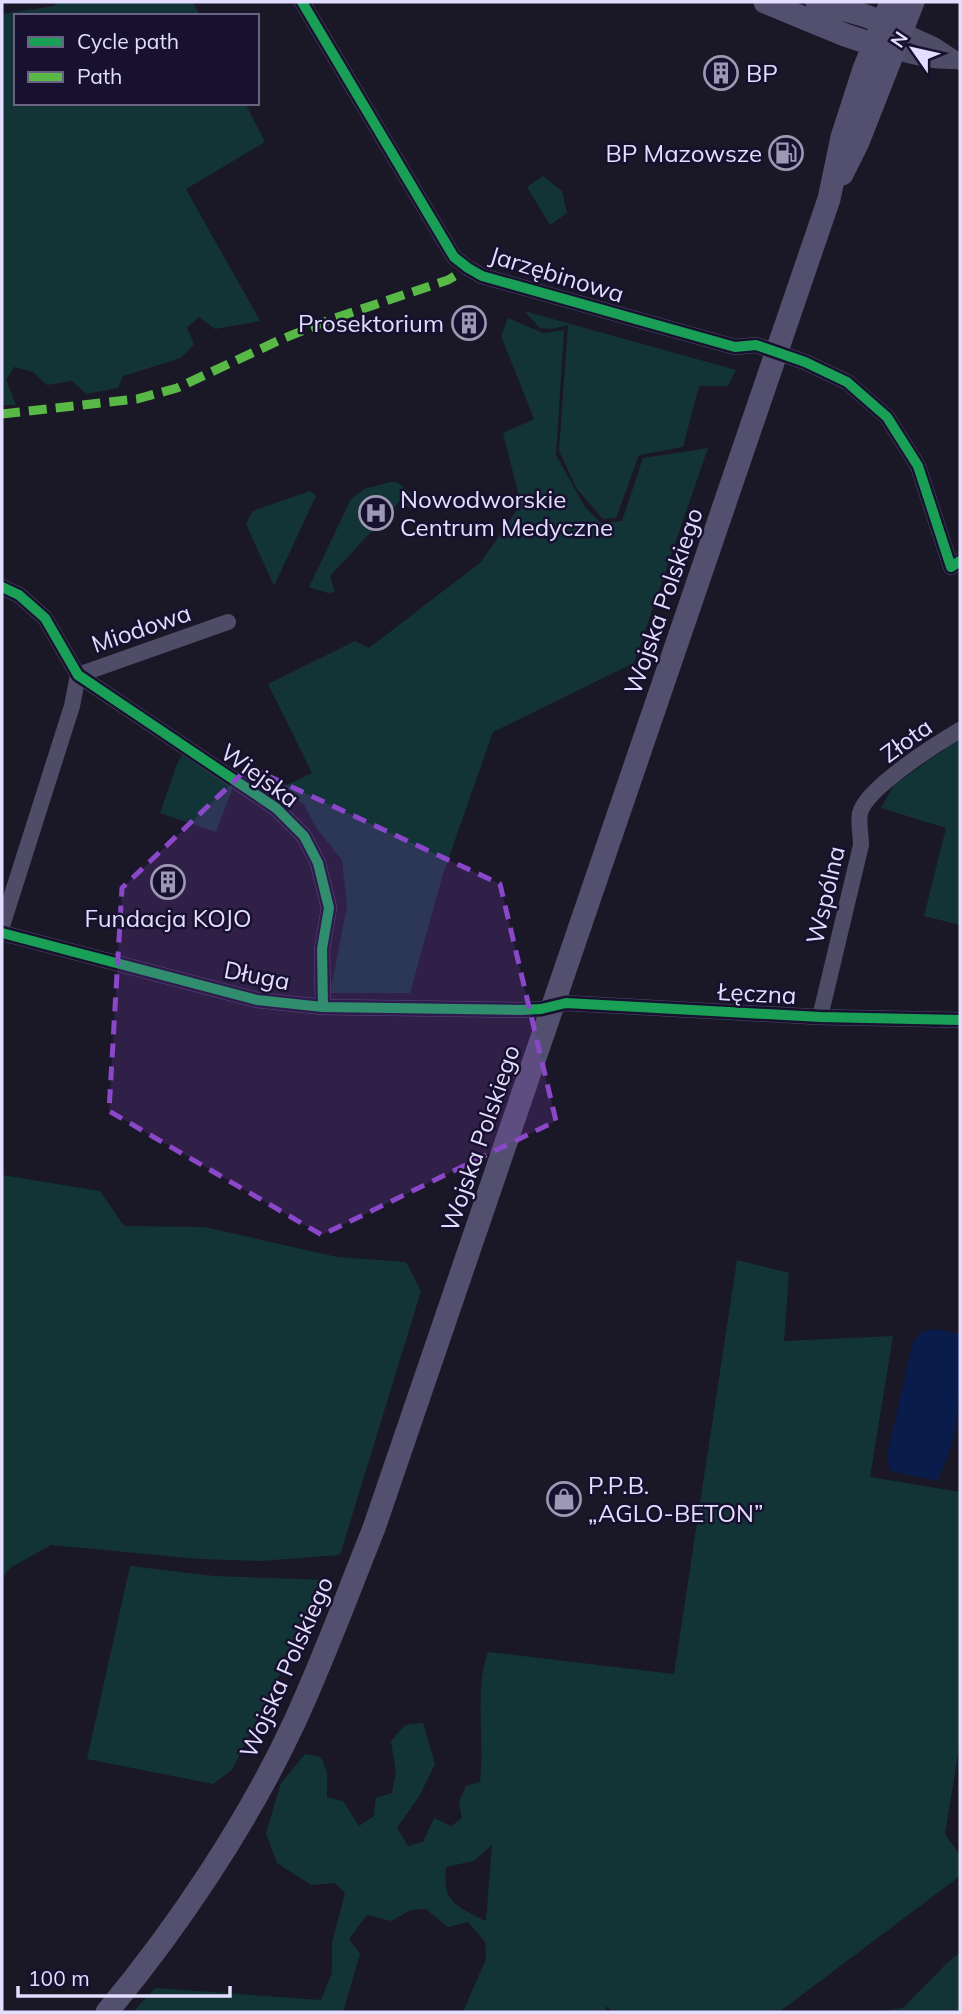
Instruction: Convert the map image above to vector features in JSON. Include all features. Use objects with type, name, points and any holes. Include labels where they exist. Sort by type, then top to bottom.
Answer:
[{"type":"main road","points":[[765,2],[845,35],[888,30]]},
{"type":"main road","points":[[817,2],[866,16],[888,30]]},
{"type":"main road","name":"Wojska Polskiego","points":[[107,2012],[162,1942],[206,1878],[256,1796],[320,1664],[374,1528],[553,1007],[829,199],[842,137],[888,30],[913,2]]},
{"type":"street","name":"Jarzębinowa","points":[[302,2],[454,257],[482,276],[735,347],[755,345],[806,362],[847,382],[887,417],[918,466],[951,567],[960,561]]},
{"type":"street","points":[[888,30],[934,45],[958,61]]},
{"type":"street","points":[[2,587],[19,595],[45,618],[78,674]]},
{"type":"street","name":"Miodowa","points":[[2,926],[72,706],[78,674],[228,622]]},
{"type":"street","name":"Wiejska","points":[[78,674],[276,808],[304,836],[318,863],[329,908],[322,948],[323,1006]]},
{"type":"street","name":"Złota","points":[[879,788],[914,760],[960,730]]},
{"type":"street","name":"Wspólna","points":[[820,1017],[861,845],[860,811],[867,798],[879,788]]},
{"type":"street","name":"Długa","points":[[2,933],[257,1000],[323,1006],[520,1010],[553,1007]]},
{"type":"street","name":"Łęczna","points":[[553,1007],[566,1003],[820,1017],[960,1020]]},
{"type":"highlighted area","points":[[249,767],[500,884],[556,1121],[322,1235],[109,1111],[122,888]]},
{"type":"green space","points":[[57,2],[193,2],[199,14],[14,14],[14,105],[246,105],[265,142],[186,189],[260,321],[215,329],[199,317],[187,328],[194,344],[181,358],[123,376],[118,388],[86,394],[72,381],[47,385],[33,372],[14,367],[6,380],[16,405],[2,405],[2,14],[54,6]]},
{"type":"green space","points":[[543,176],[562,191],[567,213],[550,225],[527,187]]},
{"type":"green space","points":[[524,311],[736,370],[728,386],[699,386],[683,447],[639,455],[616,518],[603,519],[576,488],[559,450],[568,325],[552,329],[540,328]]},
{"type":"green space","points":[[508,318],[543,333],[564,330],[556,455],[585,507],[601,523],[622,521],[643,458],[708,448],[634,663],[493,732],[443,874],[410,993],[330,993],[347,906],[342,860],[317,829],[304,805],[280,788],[312,773],[268,684],[355,641],[369,648],[481,562],[521,504],[503,433],[534,419],[501,336]]},
{"type":"green space","points":[[397,482],[412,494],[410,508],[400,501],[330,576],[335,592],[328,593],[309,587],[351,499],[364,489]]},
{"type":"green space","points":[[310,491],[316,496],[274,586],[246,524],[252,512]]},
{"type":"green space","points":[[960,738],[960,925],[924,916],[946,828],[881,808],[894,785]]},
{"type":"green space","points":[[182,755],[233,787],[216,832],[160,813]]},
{"type":"green space","points":[[2,1175],[100,1191],[124,1226],[205,1227],[337,1257],[406,1262],[421,1291],[340,1555],[260,1561],[199,1559],[51,1545],[10,1568],[2,1578]]},
{"type":"green space","points":[[737,1260],[789,1273],[784,1341],[893,1336],[870,1477],[960,1492],[960,1741],[945,1834],[960,1855],[960,1876],[779,2012],[614,2012],[605,2006],[607,2012],[463,2012],[486,1959],[485,1942],[468,1922],[448,1927],[426,1909],[411,1910],[391,1921],[367,1915],[349,1939],[360,1954],[343,2012],[133,2012],[155,1988],[321,2000],[332,1973],[332,1943],[345,1893],[335,1883],[311,1885],[277,1863],[266,1833],[281,1783],[305,1754],[321,1757],[327,1772],[327,1797],[343,1801],[359,1826],[374,1816],[376,1798],[392,1793],[396,1772],[391,1741],[405,1725],[423,1723],[435,1764],[420,1795],[397,1828],[408,1846],[423,1842],[434,1818],[451,1826],[462,1818],[459,1802],[466,1786],[480,1782],[482,1682],[488,1652],[674,1674]],"holes":[[[492,1845],[486,1920],[459,1907],[449,1896],[445,1879],[446,1867],[474,1861]]]},
{"type":"green space","points":[[130,1566],[214,1576],[327,1580],[232,1770],[213,1784],[87,1759]]},
{"type":"green space","points":[[960,1953],[960,2012],[876,2012],[903,2008]]},
{"type":"water","points":[[933,1329],[960,1334],[958,1409],[951,1445],[937,1481],[891,1471],[887,1456],[913,1342],[921,1333]]},
{"type":"marked path","points":[[2,414],[137,399],[177,388],[282,339],[332,319],[448,280],[468,268]]},
{"type":"cycle path","points":[[302,2],[454,257],[482,276],[735,347],[756,345],[805,362],[847,382],[887,417],[918,466],[951,567],[960,561]]},
{"type":"cycle path","points":[[2,587],[19,595],[45,618],[78,675],[276,808],[304,836],[318,863],[329,908],[322,949],[323,1007]]},
{"type":"cycle path","points":[[2,933],[257,1000],[323,1007],[520,1010],[541,1009],[566,1003],[820,1017],[960,1020]]},
{"type":"place","name":"BP","points":[[721,73]]},
{"type":"place","name":"BP Mazowsze","points":[[786,153]]},
{"type":"place","name":"Prosektorium","points":[[469,323]]},
{"type":"place","name":"Nowodworskie Centrum Medyczne","points":[[376,513]]},
{"type":"place","name":"Fundacja KOJO","points":[[168,882]]},
{"type":"place","name":"P.P.B. „AGLO-BETON”","points":[[564,1499]]}]
